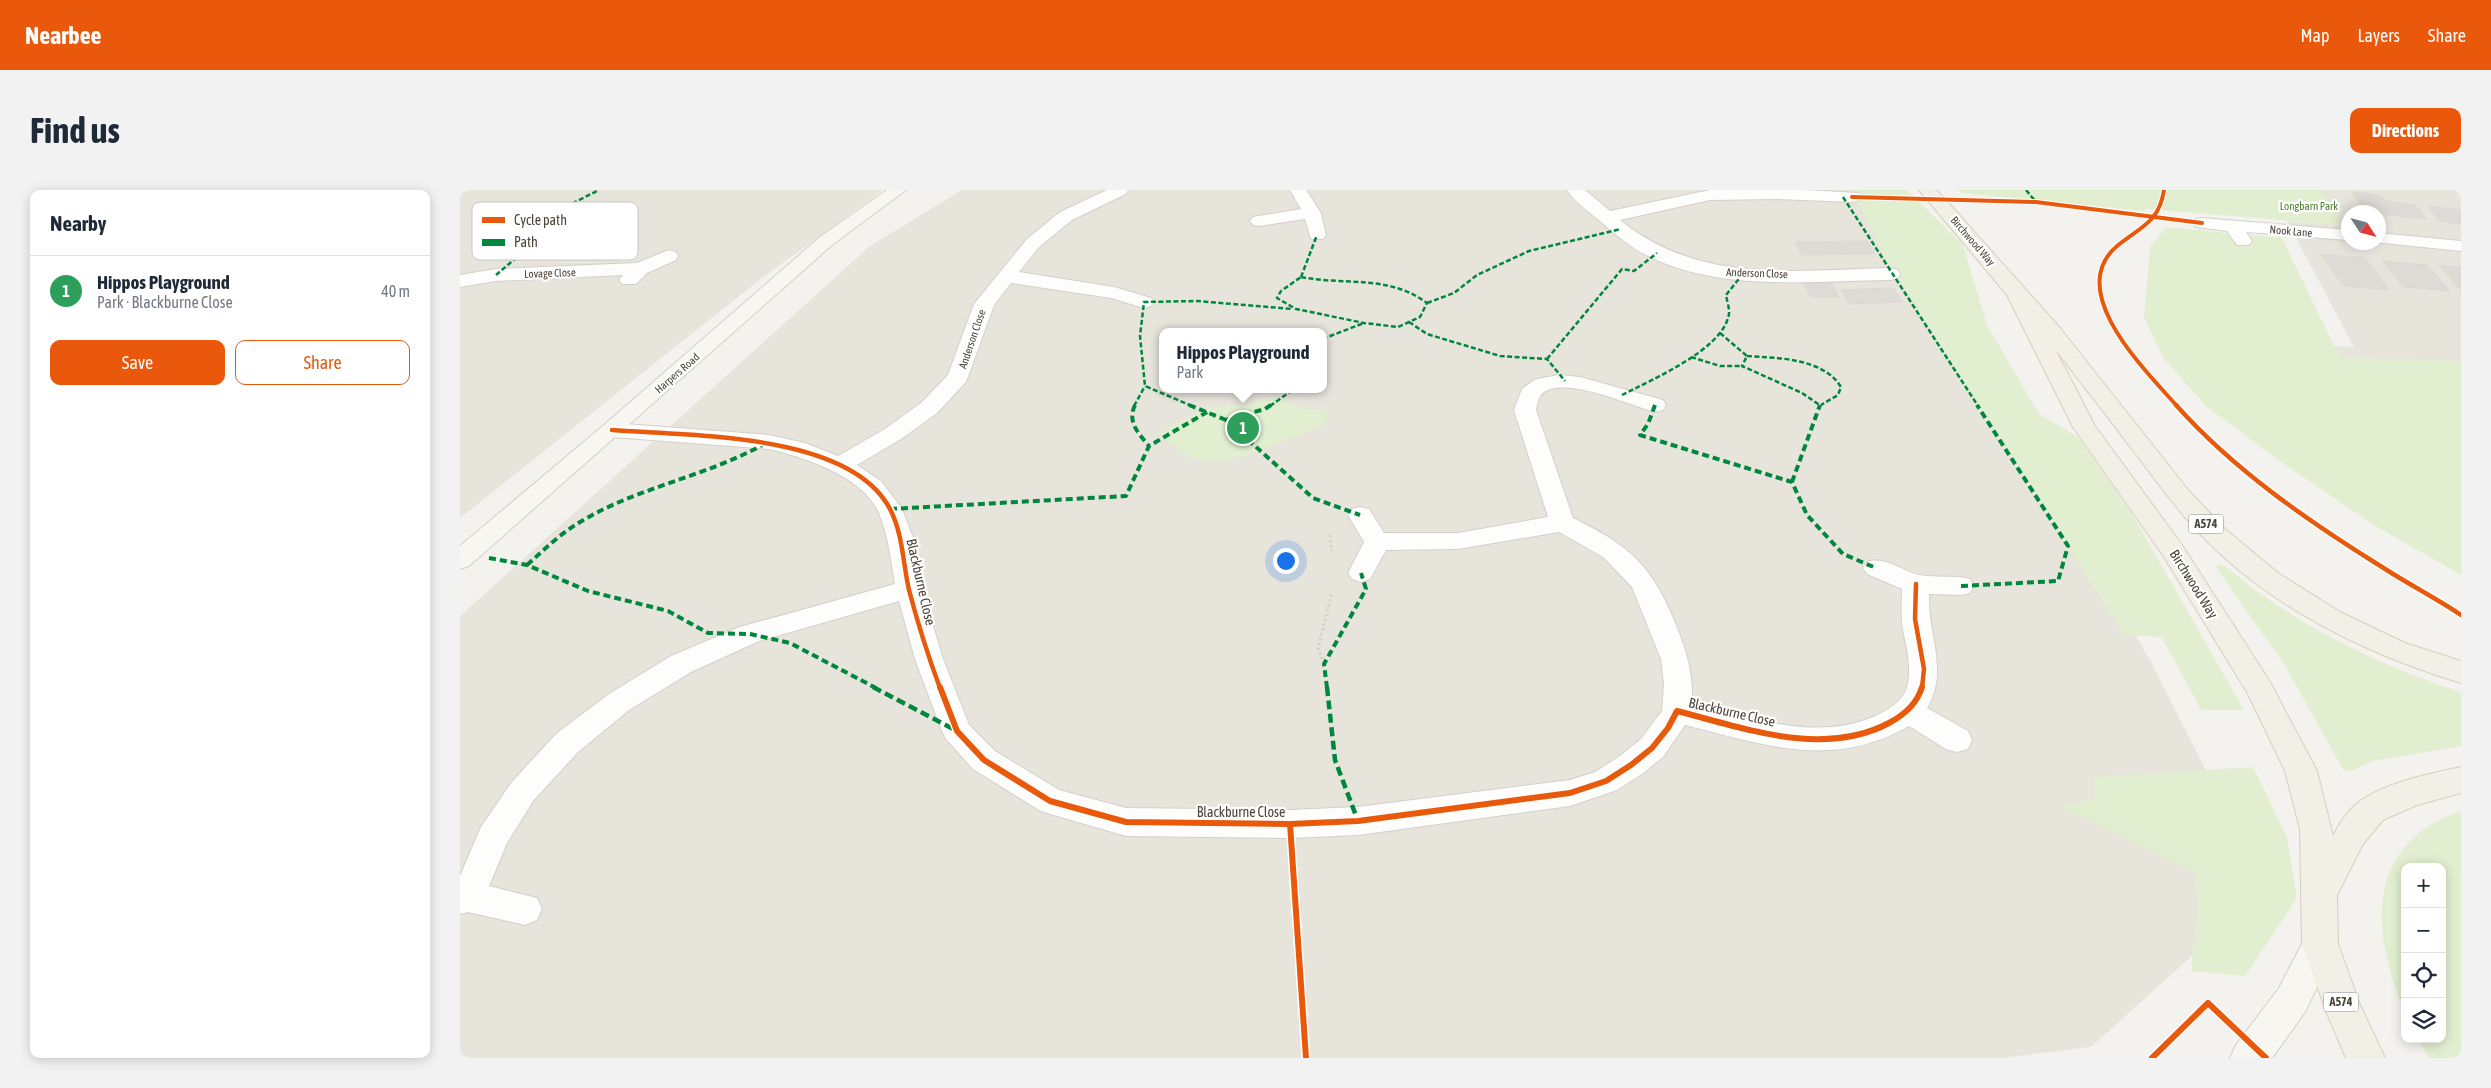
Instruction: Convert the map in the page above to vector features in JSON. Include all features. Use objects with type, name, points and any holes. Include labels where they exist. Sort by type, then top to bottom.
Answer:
[{"type":"main road","name":"Birchwood Way","points":[[1927,190],[1967,232],[2016,293],[2055,335],[2178,492],[2215,534],[2248,565],[2288,593],[2328,617],[2401,652],[2461,672]]},
{"type":"main road","name":"Birchwood Way","points":[[2016,293],[2084,427],[2173,551],[2264,698],[2301,771],[2316,830],[2320,895]]},
{"type":"main road","name":"A574","points":[[2366,1058],[2344,1011],[2320,944],[2320,895],[2342,849],[2365,815],[2405,795],[2461,780]]},
{"type":"street","name":"Harpers Road","points":[[460,560],[612,430],[826,241],[852,220],[898,190]]},
{"type":"street","name":"Anderson Close","points":[[840,465],[893,434],[929,408],[958,377],[984,304],[1033,243],[1066,216],[1120,190]]},
{"type":"street","points":[[1298,190],[1312,214],[1317,235]]},
{"type":"street","name":"Anderson Close","points":[[1575,190],[1633,239],[1657,253],[1712,271],[1742,275],[1891,274]]},
{"type":"street","points":[[1608,217],[1708,193],[1852,197]]},
{"type":"street","points":[[1259,221],[1312,214]]},
{"type":"street","name":"Nook Lane","points":[[2202,223],[2341,234]]},
{"type":"street","points":[[2233,226],[2243,242]]},
{"type":"street","points":[[2386,239],[2461,246]]},
{"type":"street","name":"Lovage Close","points":[[460,281],[496,275],[634,274],[669,256]]},
{"type":"street","points":[[1005,276],[1114,293],[1144,302]]},
{"type":"street","points":[[1376,542],[1458,541],[1562,523],[1526,410],[1526,400],[1531,391],[1553,381],[1565,381],[1581,383],[1655,405]]},
{"type":"street","name":"Blackburne Close","points":[[612,430],[769,442],[797,448],[840,465],[872,486],[890,509],[900,538],[909,589],[929,659],[957,731],[984,760],[1050,801],[1126,822],[1290,824],[1358,821],[1570,793],[1606,781],[1631,765],[1652,748],[1668,728],[1677,711],[1678,684],[1675,659],[1665,630],[1643,582],[1612,551],[1562,523]]},
{"type":"street","points":[[1360,515],[1376,542]]},
{"type":"street","points":[[1361,573],[1376,542]]},
{"type":"street","points":[[1876,568],[1916,584],[1961,586]]},
{"type":"street","name":"Blackburne Close","points":[[1677,711],[1789,736],[1821,740],[1848,739],[1872,733],[1908,711],[1919,696],[1924,682],[1914,604],[1916,584]]},
{"type":"street","name":"Blackburne Close","points":[[525,909],[464,898],[493,837],[522,792],[567,742],[618,702],[681,664],[750,634],[909,589]]},
{"type":"street","points":[[1908,711],[1957,740]]},
{"type":"street","points":[[2249,1058],[2292,1000],[2320,944]]},
{"type":"shaded area","points":[[460,190],[883,190],[762,278],[460,518]]},
{"type":"shaded area","points":[[962,190],[1855,190],[1941,298],[2151,662],[2266,889],[2091,1047],[2002,1058],[460,1058],[460,616],[870,246]]},
{"type":"shaded area","points":[[2320,190],[2461,190],[2461,361],[2342,358],[2334,346],[2354,347],[2287,221],[2341,225],[2341,250],[2386,250],[2386,205],[2341,205],[2341,222]]},
{"type":"green space","points":[[1852,190],[1907,190],[1963,245],[1987,325],[2039,414],[2078,437],[2132,514],[2244,710],[2201,710],[2162,637],[2124,635],[1885,258]]},
{"type":"green space","name":"Longbarn Park","points":[[1957,190],[2320,190],[2341,225],[2145,209],[2145,211],[1961,193]]},
{"type":"green space","points":[[2166,227],[2282,238],[2334,346],[2342,358],[2461,361],[2461,575],[2377,527],[2274,457],[2207,407],[2164,359],[2144,317],[2150,247]]},
{"type":"green space","points":[[1271,397],[1306,409],[1326,410],[1328,417],[1323,425],[1278,444],[1242,456],[1210,462],[1192,458],[1158,433],[1181,420],[1213,407],[1246,405]]},
{"type":"green space","points":[[2218,564],[2225,566],[2279,607],[2337,641],[2397,669],[2461,692],[2461,746],[2372,761],[2351,771],[2343,769],[2284,664],[2217,569]]},
{"type":"green space","points":[[2253,767],[2287,837],[2297,898],[2245,976],[2191,971],[2198,906],[2194,873],[2062,807],[2095,799],[2095,777]]},
{"type":"green space","points":[[2461,811],[2461,1058],[2429,1058],[2420,1043],[2446,1043],[2446,863],[2401,863],[2401,1002],[2386,952],[2382,923],[2384,894],[2391,868],[2406,845],[2429,826]]},
{"type":"building","points":[[2352,192],[2381,195],[2396,216],[2386,215],[2386,205],[2361,205]]},
{"type":"building","points":[[2385,201],[2415,205],[2426,219],[2396,216]]},
{"type":"building","points":[[2428,206],[2461,210],[2461,224],[2439,221]]},
{"type":"building","points":[[1867,241],[1875,254],[1802,255],[1795,242]]},
{"type":"building","points":[[2320,254],[2365,258],[2389,290],[2343,286]]},
{"type":"building","points":[[2382,261],[2427,265],[2450,291],[2404,287]]},
{"type":"building","points":[[2439,265],[2461,267],[2461,289],[2459,289]]},
{"type":"building","points":[[1804,283],[1831,283],[1839,297],[1811,297]]},
{"type":"building","points":[[1893,288],[1902,302],[1849,304],[1841,290]]},
{"type":"marked path","points":[[575,202],[599,190]]},
{"type":"marked path","points":[[2026,190],[2036,202]]},
{"type":"marked path","points":[[1843,197],[2068,546],[2058,581],[1961,586]]},
{"type":"marked path","points":[[1427,303],[1454,293],[1477,275],[1529,251],[1621,229]]},
{"type":"marked path","points":[[1301,277],[1314,280],[1394,286],[1410,291],[1427,303],[1420,317],[1398,327],[1364,323],[1296,309],[1277,298],[1281,291],[1301,277],[1317,235]]},
{"type":"marked path","points":[[1547,359],[1622,269],[1634,271],[1657,253]]},
{"type":"marked path","points":[[496,275],[514,260]]},
{"type":"marked path","points":[[1622,395],[1683,362],[1714,339],[1724,328],[1729,317],[1726,295],[1742,275]]},
{"type":"marked path","points":[[1159,392],[1145,386],[1140,336],[1144,302],[1197,301],[1293,309]]},
{"type":"marked path","points":[[1409,322],[1427,334],[1500,356],[1547,359],[1565,381]]},
{"type":"marked path","points":[[1327,337],[1364,323]]},
{"type":"marked path","points":[[1720,333],[1747,356],[1742,366],[1802,393],[1821,405],[1792,482]]},
{"type":"marked path","points":[[1747,356],[1785,359],[1826,371],[1836,378],[1841,387],[1838,395],[1821,405]]},
{"type":"marked path","points":[[1691,357],[1720,366],[1742,366]]},
{"type":"marked path","points":[[1145,386],[1132,411],[1131,417],[1135,429],[1149,446]]},
{"type":"marked path","points":[[1162,393],[1226,420]]},
{"type":"marked path","points":[[1288,393],[1265,409],[1226,420],[1313,498],[1360,515]]},
{"type":"marked path","points":[[1655,405],[1648,424],[1640,435],[1792,482],[1797,497],[1807,515],[1843,554],[1876,568]]},
{"type":"marked path","points":[[890,509],[1126,496],[1149,446],[1207,412]]},
{"type":"marked path","points":[[527,565],[565,531],[588,517],[663,485],[745,455],[766,443]]},
{"type":"marked path","points":[[489,558],[527,565],[588,591],[668,611],[708,633],[750,634],[790,643],[957,731]]},
{"type":"marked path","points":[[1358,821],[1335,760],[1324,664],[1366,589],[1361,573]]},
{"type":"cycle path","points":[[2164,190],[2162,205],[2154,217],[2143,228],[2118,245],[2107,256],[2100,268],[2099,294],[2106,313],[2116,330],[2156,383],[2179,409],[2255,479],[2339,540],[2461,615]]},
{"type":"cycle path","points":[[1852,197],[2036,202],[2202,223]]},
{"type":"cycle path","points":[[612,430],[769,442],[797,448],[840,465],[872,486],[890,509],[900,538],[909,589],[929,659],[957,731],[984,760],[1050,801],[1126,822],[1290,824],[1358,821],[1570,793],[1606,781],[1631,765],[1652,748],[1668,728],[1677,711],[1760,732],[1790,737],[1847,738],[1874,731],[1907,711],[1922,688],[1924,669],[1915,619],[1916,584]]},
{"type":"cycle path","points":[[1290,824],[1306,1058]]},
{"type":"cycle path","points":[[2152,1058],[2208,1003],[2266,1058]]},
{"type":"place","name":"Hippos Playground","points":[[1243,428]]}]
